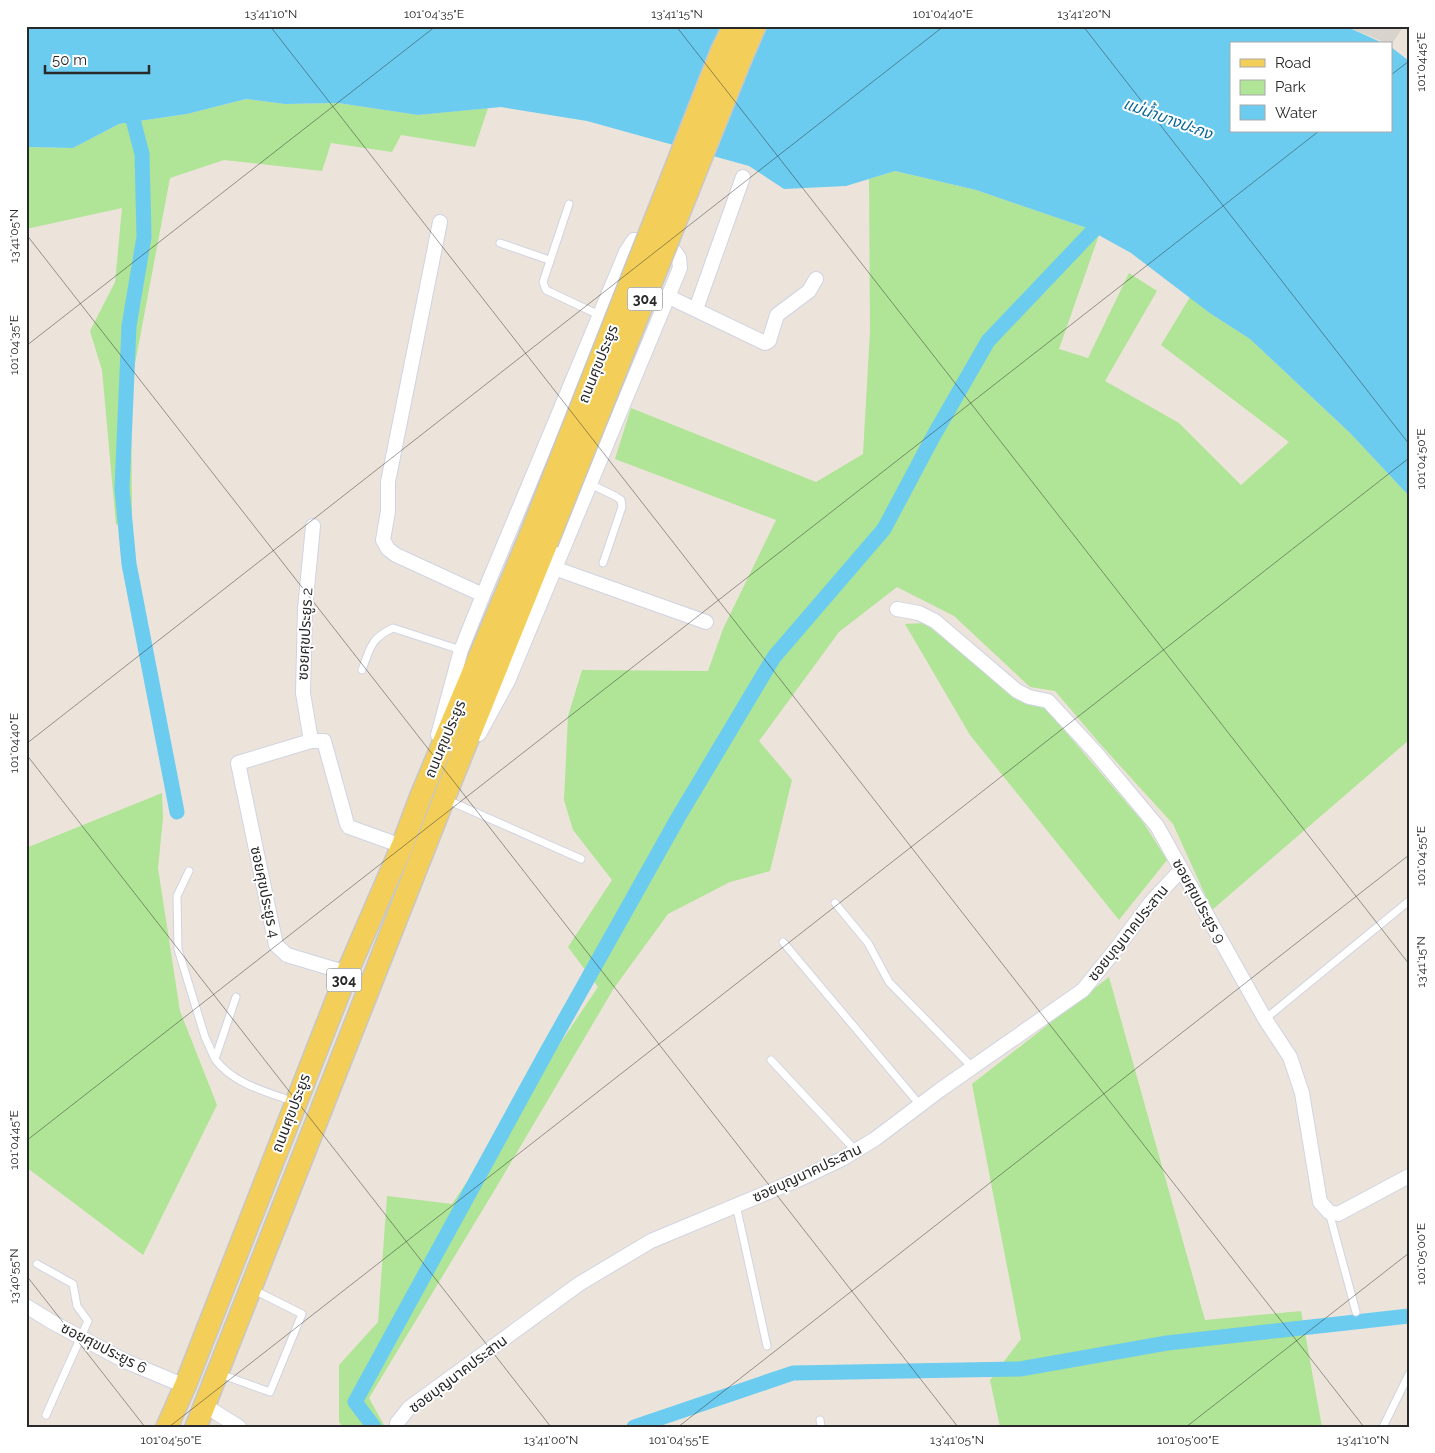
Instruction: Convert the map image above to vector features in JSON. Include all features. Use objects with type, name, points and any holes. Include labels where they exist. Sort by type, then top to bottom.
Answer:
[{"type":"main road","name":"ถนนศุขประยูร","points":[[730,26],[732,53]]},
{"type":"main road","name":"ถนนศุขประยูร","points":[[732,53],[734,26]]},
{"type":"main road","name":"ถนนศุขประยูร","points":[[196,1427],[443,803],[538,540],[732,53],[754,26]]},
{"type":"main road","name":"ถนนศุขประยูร","points":[[167,1427],[185,1386],[295,1102],[347,973],[402,846],[420,798],[538,540]]},
{"type":"street","points":[[696,309],[743,177]]},
{"type":"street","points":[[440,222],[388,482],[388,511],[383,540],[388,550],[396,555],[483,595]]},
{"type":"street","points":[[420,798],[461,650],[626,252],[634,240],[642,240],[675,252],[679,258],[680,268],[669,297],[508,681],[443,803]]},
{"type":"street","points":[[669,297],[766,343],[769,341],[777,315],[808,291],[816,279]]},
{"type":"street","name":"ซอยศุขประยูร 2","points":[[311,741],[302,693],[305,609],[314,526]]},
{"type":"street","points":[[554,568],[706,622]]},
{"type":"street","name":"ซอยศุขประยูร 9","points":[[897,609],[920,613],[935,620],[1017,691],[1048,701],[1096,753],[1157,826],[1265,1019],[1290,1057],[1302,1093],[1320,1202],[1329,1212]]},
{"type":"street","points":[[311,741],[321,740],[326,746],[345,821],[349,826],[402,846]]},
{"type":"street","name":"ซอยศุขประยูร 4","points":[[311,741],[238,763],[276,945],[287,955],[347,973]]},
{"type":"street","name":"ซอยบุญนาคประสาน","points":[[397,1427],[397,1422],[409,1408],[580,1284],[651,1241],[802,1178],[856,1151],[875,1139],[972,1067],[1083,990],[1152,901],[1181,870]]},
{"type":"street","points":[[1329,1212],[1338,1214],[1409,1176]]},
{"type":"street","name":"ซอยศุขประยูร 6","points":[[26,1306],[125,1361],[185,1386]]},
{"type":"street","points":[[204,1405],[239,1427]]},
{"type":"lane","points":[[569,204],[543,282],[546,290],[599,315]]},
{"type":"lane","points":[[500,243],[549,260]]},
{"type":"lane","points":[[590,484],[621,500],[622,507],[603,563]]},
{"type":"lane","points":[[362,670],[371,646],[379,634],[393,628],[461,650]]},
{"type":"lane","points":[[443,803],[581,859]]},
{"type":"lane","points":[[189,871],[177,896],[178,949],[205,1037],[215,1059],[224,1071],[255,1088],[295,1102]]},
{"type":"lane","points":[[1265,1019],[1409,901]]},
{"type":"lane","points":[[835,903],[868,943],[889,982],[972,1067]]},
{"type":"lane","points":[[783,942],[920,1105]]},
{"type":"lane","points":[[215,1059],[236,997]]},
{"type":"lane","points":[[771,1060],[856,1151]]},
{"type":"lane","points":[[736,1205],[767,1346]]},
{"type":"lane","points":[[1329,1212],[1356,1312]]},
{"type":"lane","points":[[37,1264],[73,1284],[77,1306],[88,1321],[46,1415]]},
{"type":"lane","points":[[217,1373],[270,1392],[302,1314],[250,1288]]},
{"type":"lane","points":[[1383,1427],[1409,1374]]},
{"type":"green space","points":[[246,99],[285,104],[338,103],[418,115],[488,108],[475,147],[401,135],[392,152],[331,143],[322,171],[224,160],[170,178],[131,385],[132,515],[116,525],[102,370],[90,331],[115,282],[122,208],[26,229],[26,147],[73,148],[119,124],[187,114]]},
{"type":"green space","points":[[895,171],[976,190],[1084,227],[1099,235],[1059,349],[1088,358],[1129,273],[1157,291],[1105,381],[1179,423],[1241,485],[1289,442],[1161,345],[1190,297],[1211,314],[1250,339],[1350,433],[1409,496],[1409,740],[1212,910],[1173,824],[1055,691],[1030,687],[954,616],[897,587],[839,632],[759,741],[792,780],[770,871],[730,882],[668,914],[614,988],[369,1398],[385,1427],[343,1427],[339,1422],[339,1365],[378,1322],[387,1196],[452,1204],[598,987],[568,947],[612,880],[573,830],[564,800],[568,716],[582,670],[708,671],[723,629],[776,520],[615,459],[631,408],[816,482],[863,454],[870,331],[869,179]]},
{"type":"green space","points":[[924,623],[974,661],[1046,709],[1143,822],[1167,860],[1119,920],[970,735],[905,624]]},
{"type":"green space","points":[[162,793],[163,818],[158,868],[180,1011],[217,1105],[143,1255],[26,1167],[26,848]]},
{"type":"green space","points":[[1109,977],[1205,1320],[1301,1311],[1322,1427],[1000,1427],[990,1380],[1021,1339],[972,1084]]},
{"type":"shaded area","points":[[1345,26],[1404,26],[1392,44],[1392,42],[1384,42]]},
{"type":"water","name":"แม่น้ำบางปะกง","points":[[26,26],[1345,26],[1381,42],[1230,42],[1230,132],[1392,132],[1392,48],[1409,61],[1409,496],[1350,433],[1250,339],[1211,314],[1131,253],[1084,227],[976,190],[895,171],[846,186],[784,189],[749,166],[587,121],[501,107],[418,115],[338,103],[285,104],[246,99],[187,114],[119,124],[73,148],[26,147]]},
{"type":"waterway","points":[[129,104],[142,154],[144,237],[129,326],[122,489],[129,564],[177,812]]},
{"type":"waterway","points":[[374,1427],[355,1402],[546,1053],[679,816],[774,657],[884,529],[934,435],[988,341],[1106,217]]},
{"type":"waterway","points":[[634,1427],[793,1373],[1020,1369],[1167,1343],[1409,1316]]}]
